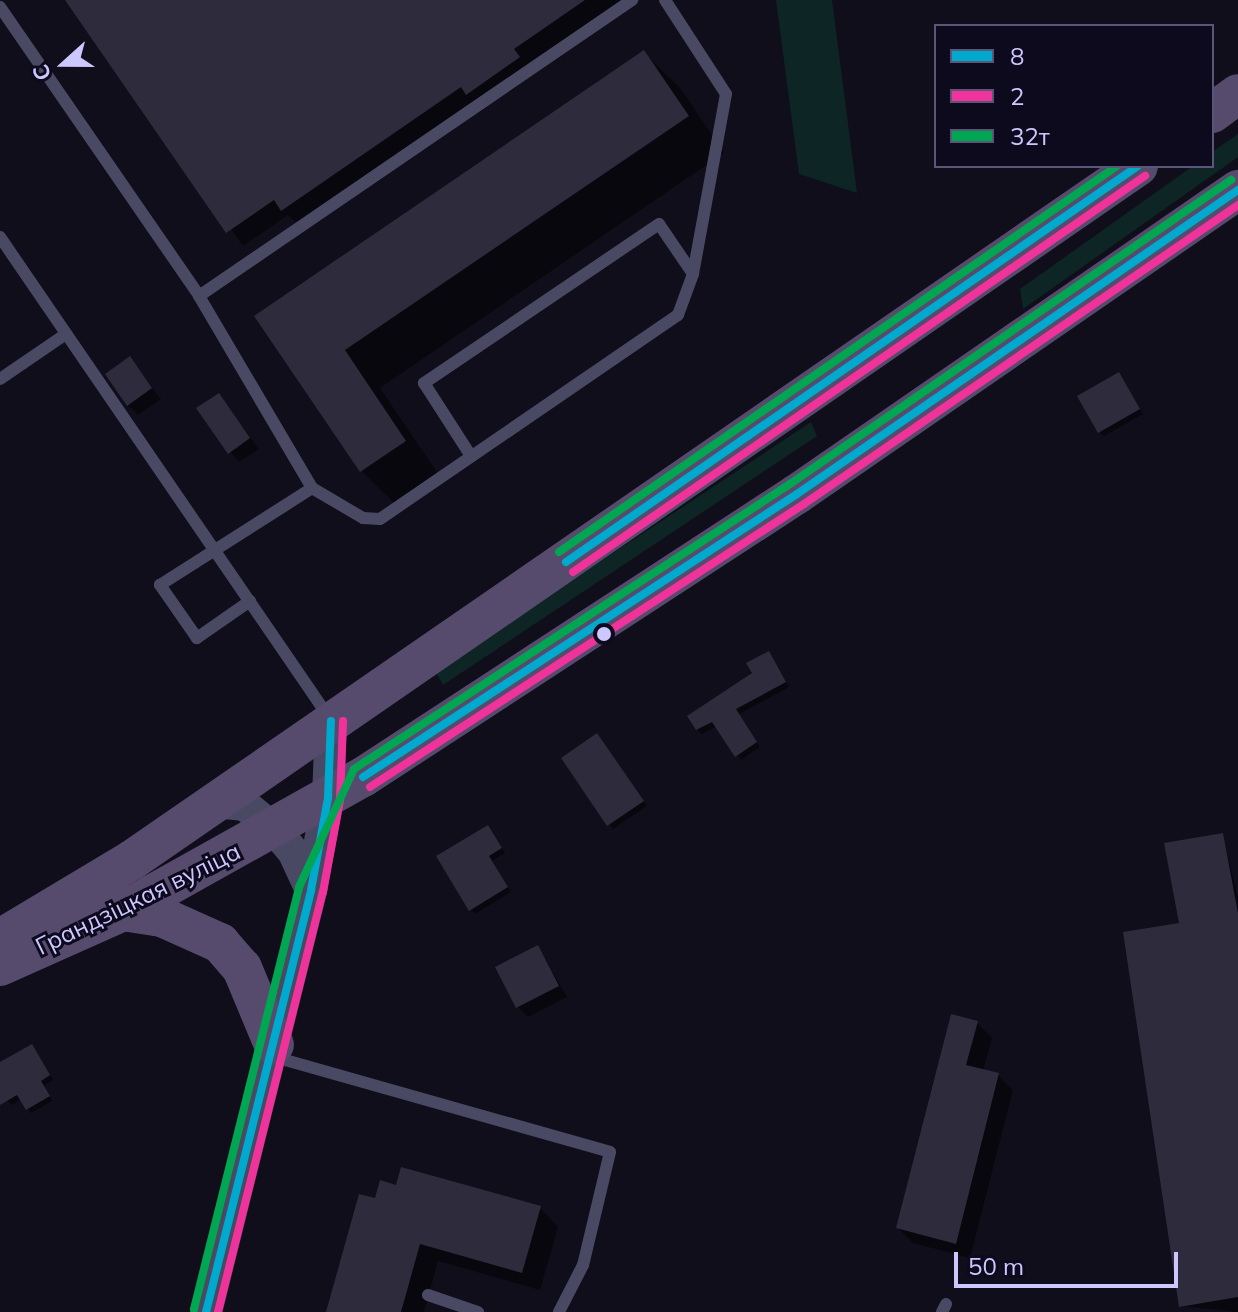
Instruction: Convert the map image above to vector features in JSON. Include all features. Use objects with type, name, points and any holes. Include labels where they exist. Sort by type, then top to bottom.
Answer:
[{"type":"main road","points":[[1214,112],[1238,94]]},
{"type":"main road","name":"Грандзіцкая вуліца","points":[[0,939],[119,869],[331,721],[780,417],[1135,168]]},
{"type":"main road","name":"Грандзіцкая вуліца","points":[[0,966],[123,911],[275,830],[363,777],[797,494],[1238,190]]},
{"type":"main road","points":[[331,721],[363,777]]},
{"type":"main road","points":[[123,911],[162,917],[220,943],[242,968],[272,1050]]},
{"type":"street","points":[[206,1312],[311,890],[328,798],[331,721]]},
{"type":"street","points":[[311,890],[363,777]]},
{"type":"street","points":[[215,802],[245,805],[275,830],[311,890]]},
{"type":"lane","points":[[199,296],[632,0]]},
{"type":"lane","points":[[0,7],[199,296],[312,488],[363,518],[380,519],[678,315],[693,274],[726,94],[665,0]]},
{"type":"lane","points":[[471,456],[424,383],[659,224],[693,274]]},
{"type":"lane","points":[[0,237],[331,721]]},
{"type":"lane","points":[[0,379],[66,334]]},
{"type":"lane","points":[[250,601],[197,638],[160,585],[312,488]]},
{"type":"lane","points":[[272,1050],[610,1152],[583,1265],[559,1312]]},
{"type":"lane","points":[[428,1295],[478,1312]]},
{"type":"green space","points":[[776,0],[832,0],[857,193],[799,174]]},
{"type":"green space","points":[[1238,134],[1238,157],[1023,309],[1020,289],[1190,168],[1214,168],[1214,151]]},
{"type":"green space","points":[[811,422],[817,436],[443,685],[435,671]]},
{"type":"building","points":[[65,0],[585,0],[514,49],[520,57],[466,95],[461,87],[281,211],[274,200],[226,233]]},
{"type":"building","points":[[644,50],[689,116],[345,350],[406,441],[360,472],[254,316]]},
{"type":"building","points":[[130,356],[152,388],[127,406],[105,374]]},
{"type":"building","points":[[1119,372],[1140,409],[1098,433],[1077,396]]},
{"type":"building","points":[[219,393],[250,438],[228,454],[196,408]]},
{"type":"building","points":[[769,651],[786,682],[736,709],[757,742],[735,757],[712,722],[696,730],[687,716],[752,673],[746,663]]},
{"type":"building","points":[[597,733],[644,801],[607,826],[561,758]]},
{"type":"building","points":[[488,825],[502,848],[489,856],[508,887],[469,911],[436,856]]},
{"type":"building","points":[[1223,833],[1238,913],[1238,1297],[1179,1307],[1123,932],[1179,923],[1164,843]]},
{"type":"building","points":[[538,945],[559,986],[516,1008],[495,967]]},
{"type":"building","points":[[951,1014],[978,1021],[966,1065],[999,1073],[956,1244],[896,1228]]},
{"type":"building","points":[[32,1044],[50,1075],[41,1081],[50,1096],[26,1110],[17,1095],[0,1105],[0,1062]]},
{"type":"building","points":[[401,1167],[541,1206],[522,1273],[420,1244],[401,1312],[326,1312],[359,1194],[375,1198],[380,1180],[396,1185]]},
{"type":"transit line","name":"32т","points":[[559,552],[1114,168]]},
{"type":"transit line","name":"8","points":[[566,562],[1135,168]]},
{"type":"transit line","name":"2","points":[[573,572],[1145,176]]},
{"type":"transit line","name":"32т","points":[[194,1309],[299,887],[354,769],[790,484],[1231,180]]},
{"type":"transit line","name":"8","points":[[363,777],[797,494],[1238,190]]},
{"type":"transit line","name":"2","points":[[370,787],[804,504],[1238,205]]},
{"type":"transit line","name":"8","points":[[206,1312],[311,890],[328,798],[331,721]]},
{"type":"transit line","name":"2","points":[[218,1312],[323,892],[340,800],[343,721]]}]
